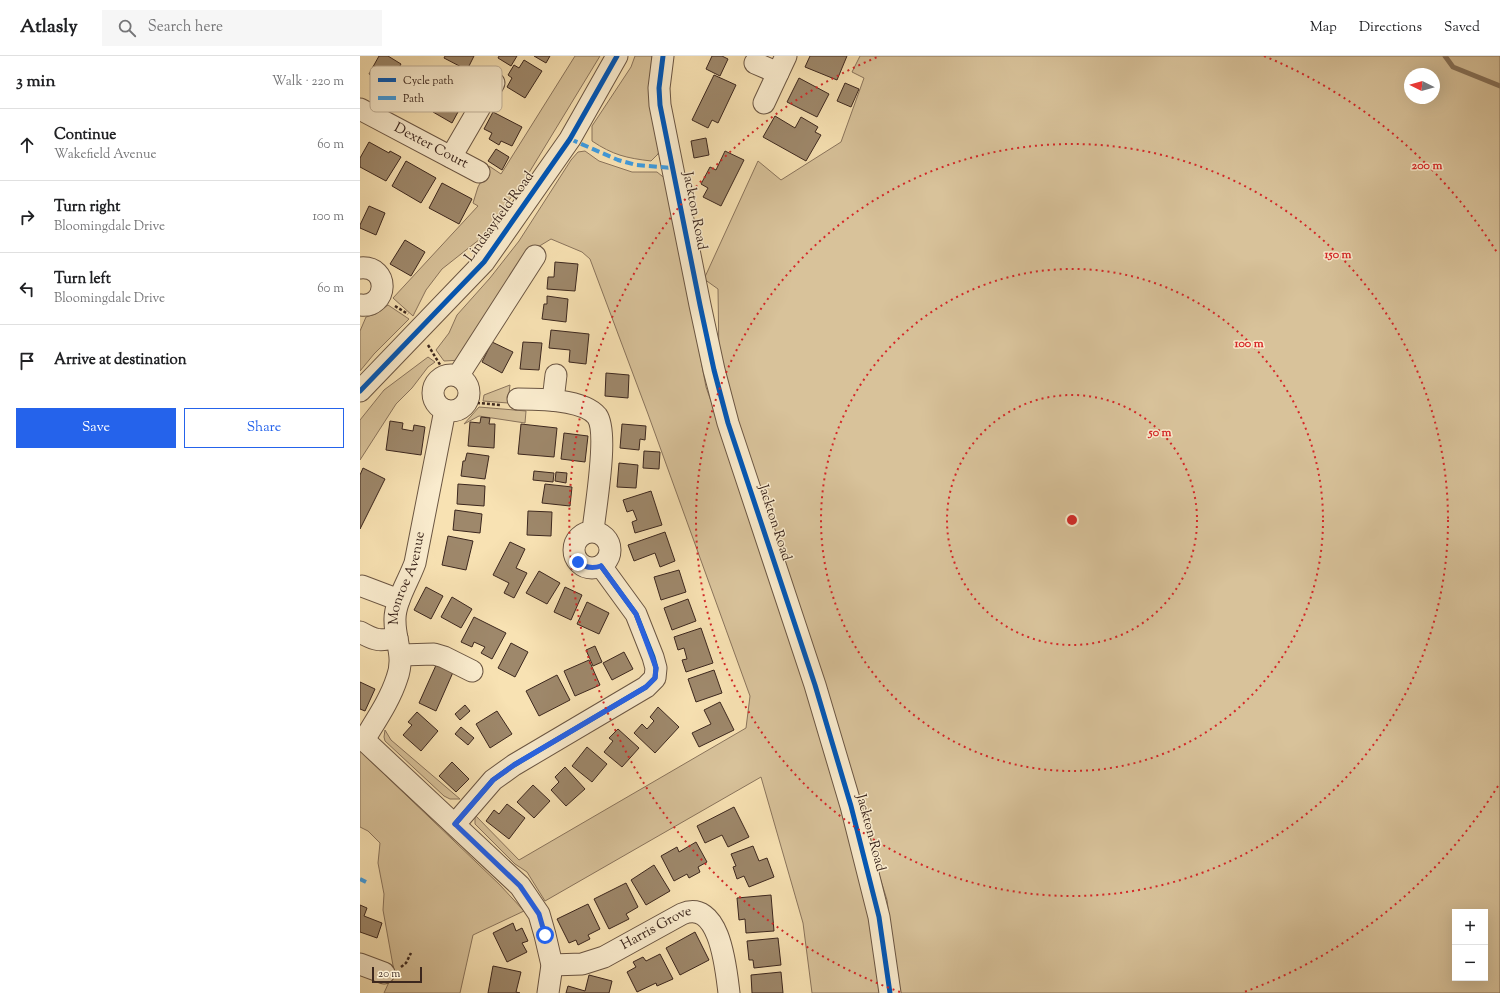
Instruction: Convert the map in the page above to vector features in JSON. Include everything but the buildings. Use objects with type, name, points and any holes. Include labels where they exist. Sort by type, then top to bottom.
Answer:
[{"type":"street","name":"Lindsayfield Road","points":[[360,391],[484,262],[570,139],[617,56]]},
{"type":"street","name":"Jackton Road","points":[[663,56],[659,88],[660,106],[714,370],[728,423],[815,685],[851,806],[879,917],[890,993]]},
{"type":"street","points":[[755,63],[782,64],[764,103]]},
{"type":"street","name":"Dexter Court","points":[[360,109],[479,172]]},
{"type":"street","points":[[451,157],[477,112]]},
{"type":"street","points":[[458,376],[535,256]]},
{"type":"street","points":[[360,268],[367,268],[378,273],[382,284],[380,295],[376,301],[371,304],[360,305]]},
{"type":"street","points":[[446,375],[458,376],[463,379],[469,390],[467,402],[457,410],[445,410],[436,404],[433,392],[434,387],[437,382],[446,375]]},
{"type":"street","points":[[553,400],[556,375]]},
{"type":"street","points":[[518,399],[553,400],[588,409],[597,416],[601,426],[603,444],[593,531]]},
{"type":"street","name":"Monroe Avenue","points":[[362,739],[389,697],[397,678],[399,647],[395,620],[399,600],[415,563],[445,410]]},
{"type":"street","points":[[593,531],[604,536],[610,546],[608,557],[601,566],[595,568],[583,566],[575,557],[574,545],[581,535],[593,531]]},
{"type":"street","points":[[455,824],[493,780],[514,765],[646,687],[655,678],[656,668],[636,614],[601,566]]},
{"type":"street","points":[[362,586],[399,600]]},
{"type":"street","points":[[360,632],[373,639],[399,647],[444,657],[472,671]]},
{"type":"street","points":[[362,739],[520,886],[539,914],[552,965],[548,993]]},
{"type":"street","name":"Harris Grove","points":[[552,965],[582,964],[604,957],[690,910],[697,911],[707,916],[714,928],[725,960],[729,993]]},
{"type":"street","points":[[360,964],[384,974]]},
{"type":"path","points":[[467,402],[508,405],[518,399]]},
{"type":"shaded area","points":[[575,56],[600,56],[527,176],[480,239],[442,269],[426,290],[413,316],[393,298],[478,206],[473,203],[478,187],[489,166],[501,174]]},
{"type":"shaded area","points":[[635,56],[652,56],[650,82],[661,145],[658,154],[651,161],[634,159],[620,155],[607,150],[592,141],[592,126],[631,67]]},
{"type":"shaded area","points":[[860,56],[1500,56],[1500,993],[899,993],[887,900],[719,361],[718,289],[704,279],[758,161],[781,180],[841,142],[864,78],[852,72]]},
{"type":"shaded area","points":[[585,151],[599,161],[632,172],[657,172],[667,180],[706,387],[805,666],[860,865],[884,993],[812,993],[803,923],[761,777],[545,901],[527,872],[515,864],[475,824],[475,815],[519,860],[746,728],[750,696],[590,259],[582,252],[551,239],[528,253],[462,360],[444,361],[436,350],[449,333],[457,315],[490,278],[519,241],[571,160],[578,152]]},
{"type":"shaded area","points":[[388,305],[409,319],[374,354],[360,371],[360,331],[366,317],[376,314]]},
{"type":"shaded area","points":[[428,357],[435,362],[428,367],[412,388],[396,404],[360,460],[360,420],[384,390]]},
{"type":"shaded area","points":[[510,385],[508,403],[483,401],[484,395]]},
{"type":"shaded area","points":[[479,407],[526,411],[525,423],[479,416],[464,424]]},
{"type":"shaded area","points":[[385,730],[391,740],[460,799],[450,799],[444,796],[385,741]]},
{"type":"shaded area","points":[[360,751],[500,885],[524,911],[473,935],[460,993],[384,993],[394,971],[383,910],[384,894],[378,863],[380,843],[368,831],[360,827]]},
{"type":"waterway","points":[[1445,56],[1453,67],[1500,86]]},
{"type":"marked path","points":[[570,139],[618,160],[636,165],[673,168]]},
{"type":"marked path","points":[[360,879],[366,882]]},
{"type":"cycle path","points":[[360,391],[484,262],[570,139],[617,56]]},
{"type":"cycle path","points":[[663,56],[659,88],[660,105],[714,370],[728,423],[815,685],[851,806],[879,917],[890,993]]},
{"type":"cycle path","points":[[455,824],[493,780],[514,765],[646,687],[655,678],[656,668],[653,657],[636,614],[601,566]]},
{"type":"route","points":[[545,935],[539,914],[520,886],[455,824],[493,780],[514,765],[646,687],[655,678],[656,668],[636,614],[601,566],[589,568],[578,562]]}]
